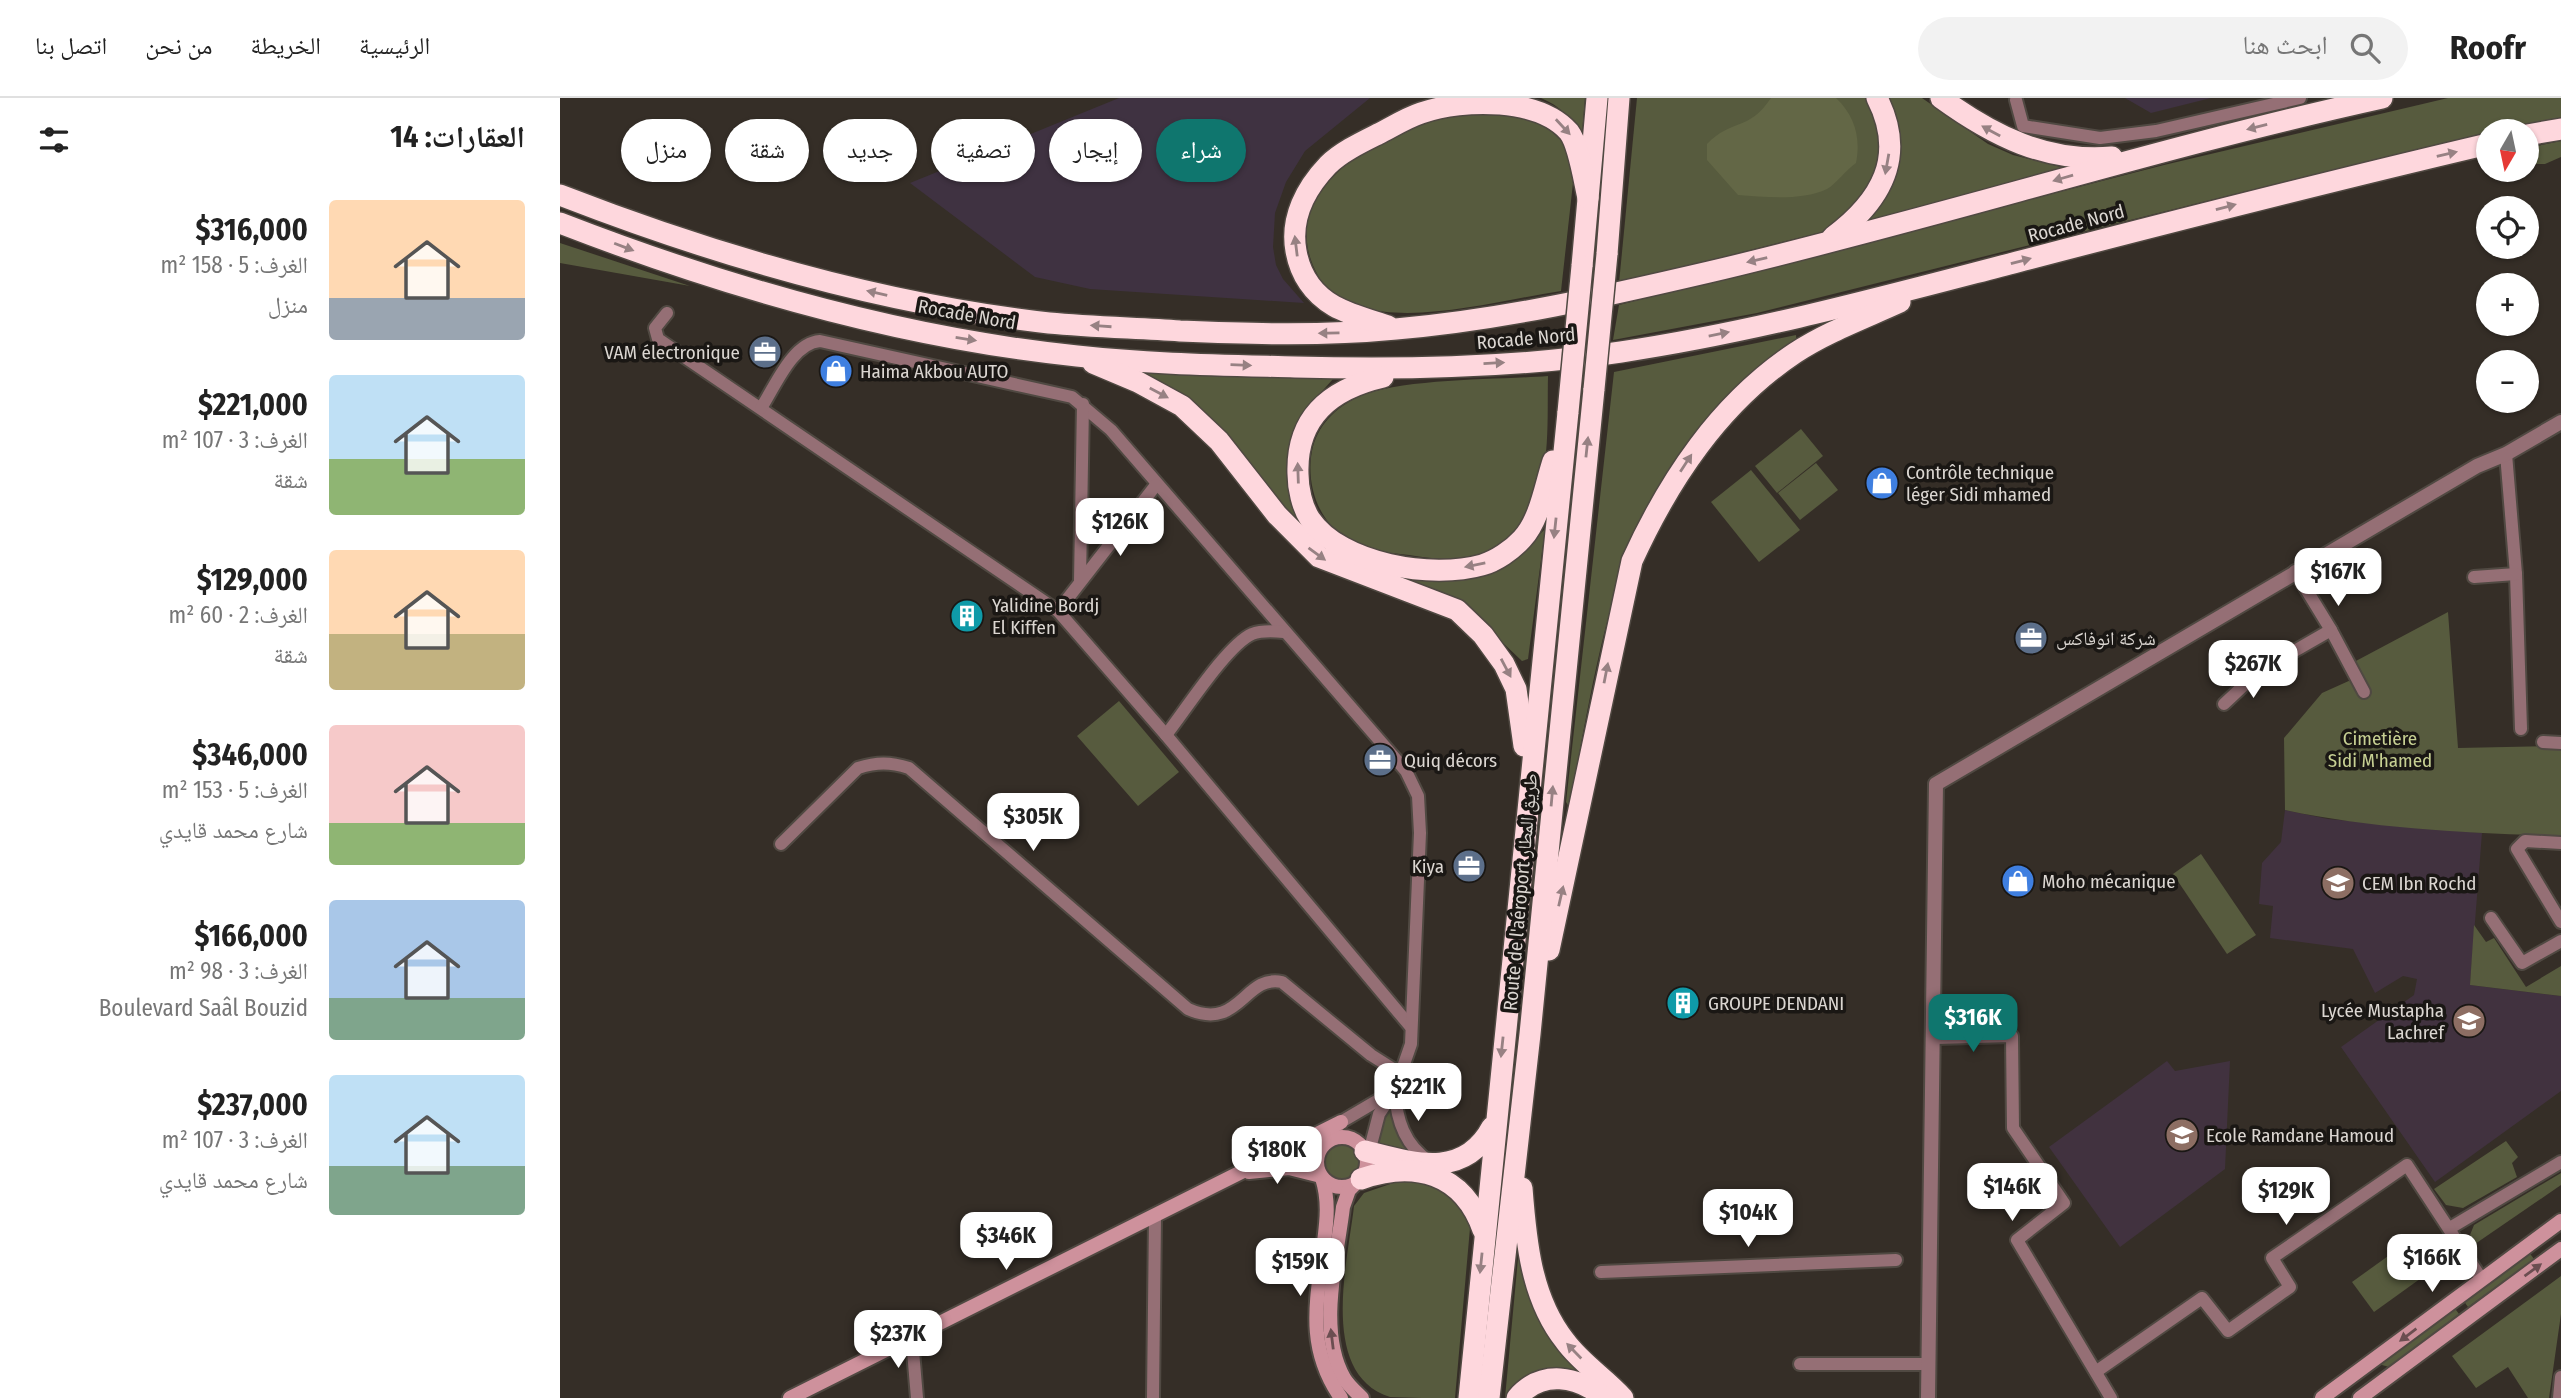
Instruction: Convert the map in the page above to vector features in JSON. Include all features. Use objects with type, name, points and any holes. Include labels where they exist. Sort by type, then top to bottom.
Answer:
[{"type":"highway","points":[[1425,368],[1353,384],[1327,401],[1304,428],[1297,454],[1298,487],[1310,519],[1336,544],[1379,562],[1411,568],[1451,569],[1483,565],[1524,538],[1537,512],[1568,412],[1597,98]]},
{"type":"highway","points":[[1824,245],[1868,207],[1883,181],[1890,141],[1884,112],[1877,98]]},
{"type":"highway","points":[[1941,98],[1992,132],[2029,148],[2065,157],[2100,158],[2152,153]]},
{"type":"highway","name":"Rocade Nord","points":[[560,195],[649,228],[796,274],[977,312],[1051,323],[1215,332],[1283,334],[1397,329],[1522,313],[1824,245],[2152,153],[2382,98]]},
{"type":"highway","points":[[1397,329],[1333,305],[1313,290],[1298,264],[1294,238],[1296,218],[1308,190],[1330,163],[1361,143],[1420,113],[1484,100],[1511,99],[1547,111],[1570,132],[1588,198]]},
{"type":"highway","name":"Route de l'aéroport طريق المطار","points":[[1489,1398],[1497,1299],[1530,1034],[1594,390],[1619,103]]},
{"type":"highway","points":[[2539,133],[2561,129]]},
{"type":"highway","name":"Rocade Nord","points":[[560,223],[640,254],[828,309],[952,337],[1075,356],[1240,366],[1425,368],[1619,352],[1802,316],[2300,188],[2476,147]]},
{"type":"highway","points":[[1530,1034],[1626,585],[1632,561],[1657,507],[1698,444],[1745,393],[1795,353],[1836,331],[1955,278]]},
{"type":"highway","points":[[1075,356],[1138,382],[1182,406],[1219,441],[1277,515],[1319,557],[1457,610],[1497,654],[1516,689],[1528,787]]},
{"type":"highway","name":"Route de l'aéroport طريق المطار","points":[[1469,1398],[1494,1122],[1568,412]]},
{"type":"highway","points":[[1363,1165],[1451,1163],[1465,1158],[1479,1148],[1494,1122]]},
{"type":"highway","points":[[1518,1136],[1528,1252],[1541,1299],[1565,1342],[1623,1398]]},
{"type":"highway","points":[[1363,1165],[1440,1177],[1463,1193],[1477,1213],[1484,1231]]},
{"type":"highway","points":[[1517,1398],[1541,1379],[1560,1378],[1584,1383],[1605,1398]]},
{"type":"main road","points":[[790,1398],[808,1393],[1341,1122]]},
{"type":"main road","points":[[1330,1141],[1317,1162],[1327,1192],[1328,1213],[1316,1331],[1325,1374],[1340,1398]]},
{"type":"main road","points":[[1299,1142],[1355,1141],[1363,1165],[1344,1199],[1330,1321],[1332,1349],[1344,1379],[1362,1398]]},
{"type":"main road","points":[[1237,1174],[1289,1168],[1321,1177],[1334,1186],[1363,1165]]},
{"type":"main road","points":[[2322,1398],[2561,1221]]},
{"type":"main road","points":[[2360,1398],[2561,1249]]},
{"type":"main road","points":[[2368,1365],[2381,1382]]},
{"type":"street","points":[[2016,100],[2023,126],[2100,138],[2156,131],[2300,98]]},
{"type":"street","points":[[667,313],[655,328],[658,339],[1058,611],[1167,735],[1410,1026]]},
{"type":"street","points":[[761,408],[800,349],[810,341],[1072,397],[1111,430],[1415,784],[1420,833],[1411,1044],[1395,1090],[1379,1114],[1363,1165]]},
{"type":"street","points":[[1080,581],[1083,404]]},
{"type":"street","points":[[1928,1398],[1936,783],[2295,571],[2477,466],[2506,454],[2561,422]]},
{"type":"street","points":[[2506,454],[2516,574],[2521,729]]},
{"type":"street","points":[[1058,611],[1156,485]]},
{"type":"street","points":[[2295,571],[2331,629],[2364,692]]},
{"type":"street","points":[[2474,578],[2516,574]]},
{"type":"street","points":[[2224,704],[2258,672],[2331,629]]},
{"type":"street","points":[[1167,735],[1234,646],[1251,634],[1268,630],[1284,632]]},
{"type":"street","points":[[2543,742],[2561,743]]},
{"type":"street","points":[[781,844],[858,768],[873,763],[892,762],[909,768],[1188,1009],[1204,1016],[1220,1013],[1232,1009],[1260,984],[1270,980],[1282,982],[1371,1055],[1401,1074]]},
{"type":"street","points":[[2561,843],[2525,841],[2519,844],[2517,852],[2561,922]]},
{"type":"street","points":[[2491,918],[2522,963],[2561,941]]},
{"type":"street","points":[[1934,1038],[2012,1037],[2013,1128],[2064,1203],[2017,1240],[2111,1398]]},
{"type":"street","points":[[1330,1141],[1341,1122],[1395,1090]]},
{"type":"street","points":[[1395,1090],[1397,1116],[1407,1140],[1430,1162]]},
{"type":"street","points":[[2450,1228],[2521,1183],[2561,1162]]},
{"type":"street","points":[[2097,1371],[2202,1298],[2228,1331],[2290,1287],[2272,1258],[2407,1165],[2481,1278]]},
{"type":"street","points":[[1153,1398],[1155,1217]]},
{"type":"street","points":[[1601,1272],[1896,1260]]},
{"type":"street","points":[[912,1339],[917,1398]]},
{"type":"street","points":[[1800,1364],[1927,1364]]},
{"type":"street","points":[[2559,1398],[2561,1377]]},
{"type":"shaded area","points":[[1119,98],[1370,98],[1305,151],[1286,182],[1275,213],[1273,247],[1276,265],[1283,279],[1304,303],[1090,289],[1035,277],[910,183],[931,174],[931,182],[1035,182],[1035,132],[1049,126],[1049,182],[1142,182],[1142,119],[1067,119]]},
{"type":"shaded area","points":[[2125,98],[2211,98],[2151,113]]},
{"type":"shaded area","name":"Lycée Mustapha Lachref","points":[[2285,810],[2328,819],[2482,833],[2470,985],[2561,996],[2561,1091],[2435,1182],[2341,1047],[2414,995],[2417,979],[2403,976],[2375,993],[2353,949],[2270,938],[2273,906],[2259,904],[2262,863],[2281,842]]},
{"type":"shaded area","points":[[2167,1061],[2175,1071],[2230,1061],[2225,1169],[2120,1247],[2049,1147]]},
{"type":"green space","points":[[1541,98],[1585,98],[1582,134],[1564,113]]},
{"type":"green space","points":[[1637,98],[1865,98],[1877,120],[1882,141],[1880,175],[1868,196],[1830,230],[1619,283]]},
{"type":"green space","points":[[1771,98],[1836,98],[1848,112],[1855,128],[1858,145],[1856,163],[1830,187],[1817,193],[1783,197],[1738,195],[1707,160],[1707,144],[1724,131],[1755,116]]},
{"type":"green space","points":[[1887,98],[1922,98],[1988,144],[2013,155],[2069,169],[1859,227],[1874,211],[1891,182],[1893,153]]},
{"type":"green space","points":[[2448,98],[2561,98],[2561,118],[2539,122],[2539,119],[2476,119],[2476,137],[2299,178],[1757,313],[1613,340],[1619,305],[2164,165]]},
{"type":"green space","points":[[1479,110],[1520,110],[1565,139],[1573,183],[1561,291],[1460,309],[1407,313],[1360,307],[1335,295],[1322,282],[1313,266],[1307,236],[1309,216],[1317,198],[1329,182],[1361,154],[1396,133],[1426,122]]},
{"type":"green space","points":[[2561,141],[2561,157],[2539,164],[2539,146]]},
{"type":"green space","points":[[560,243],[690,286],[560,263]]},
{"type":"green space","points":[[1796,335],[1797,345],[1733,394],[1699,428],[1669,469],[1645,513],[1626,560],[1598,658],[1569,807],[1566,802],[1614,372]]},
{"type":"green space","points":[[1134,370],[1333,379],[1317,397],[1291,472],[1337,552],[1483,574],[1513,561],[1545,529],[1528,659],[1522,661],[1482,623],[1333,557]]},
{"type":"green space","points":[[1548,376],[1547,443],[1538,493],[1523,522],[1512,536],[1498,546],[1474,557],[1455,559],[1382,552],[1363,547],[1344,537],[1325,518],[1318,506],[1311,479],[1312,451],[1318,434],[1328,419],[1350,401],[1399,386]]},
{"type":"green space","points":[[1801,429],[1823,456],[1777,493],[1755,466]]},
{"type":"green space","points":[[1816,463],[1838,490],[1800,520],[1778,493]]},
{"type":"green space","points":[[1751,470],[1800,530],[1759,562],[1711,502]]},
{"type":"green space","name":"Cimetière Sidi M'hamed","points":[[2448,612],[2458,748],[2561,746],[2561,836],[2388,826],[2285,810],[2284,738],[2322,693],[2362,675],[2354,662]]},
{"type":"green space","points":[[1119,701],[1179,772],[1138,806],[1077,736]]},
{"type":"green space","points":[[2201,854],[2256,935],[2227,954],[2173,874]]},
{"type":"green space","points":[[2474,925],[2486,942],[2494,938],[2526,987],[2561,966],[2561,996],[2470,985]]},
{"type":"green space","points":[[1391,1108],[1397,1132],[1412,1151],[1378,1146],[1384,1121]]},
{"type":"green space","points":[[2506,1141],[2518,1157],[2512,1163],[2517,1177],[2463,1208],[2446,1205],[2434,1189]]},
{"type":"green space","points":[[1343,1143],[1356,1149],[1362,1162],[1356,1175],[1343,1181],[1330,1175],[1324,1162],[1330,1149]]},
{"type":"green space","points":[[2561,1173],[2561,1185],[2475,1244],[2470,1235],[2474,1225]]},
{"type":"green space","points":[[1399,1181],[1424,1183],[1444,1191],[1460,1206],[1470,1228],[1455,1398],[1390,1397],[1368,1384],[1353,1365],[1345,1341],[1344,1285],[1354,1206],[1364,1193]]},
{"type":"green space","points":[[1520,1237],[1585,1377],[1505,1398]]},
{"type":"green space","points":[[2409,1241],[2431,1271],[2374,1312],[2352,1282]]},
{"type":"green space","points":[[2528,1251],[2534,1259],[2468,1307],[2463,1300]]},
{"type":"green space","points":[[2561,1276],[2561,1314],[2549,1398],[2528,1398],[2508,1367],[2476,1388],[2452,1356]]},
{"type":"green space","points":[[2453,1306],[2459,1314],[2389,1367],[2382,1365],[2381,1362]]},
{"type":"place","name":"VAM électronique","points":[[765,352]]},
{"type":"place","name":"Haima Akbou AUTO","points":[[836,371]]},
{"type":"place","name":"Contrôle technique léger Sidi mhamed","points":[[1882,483]]},
{"type":"place","name":"Yalidine Bordj El Kiffen","points":[[967,616]]},
{"type":"place","name":"شركة انوفاكس","points":[[2031,638]]},
{"type":"place","name":"Quiq décors","points":[[1380,760]]},
{"type":"place","name":"Kiya","points":[[1469,866]]},
{"type":"place","name":"Moho mécanique","points":[[2018,881]]},
{"type":"place","name":"CEM Ibn Rochd","points":[[2338,883]]},
{"type":"place","name":"GROUPE DENDANI","points":[[1683,1003]]},
{"type":"place","name":"Lycée Mustapha Lachref","points":[[2469,1021]]},
{"type":"place","name":"Ecole Ramdane Hamoud","points":[[2182,1135]]}]
